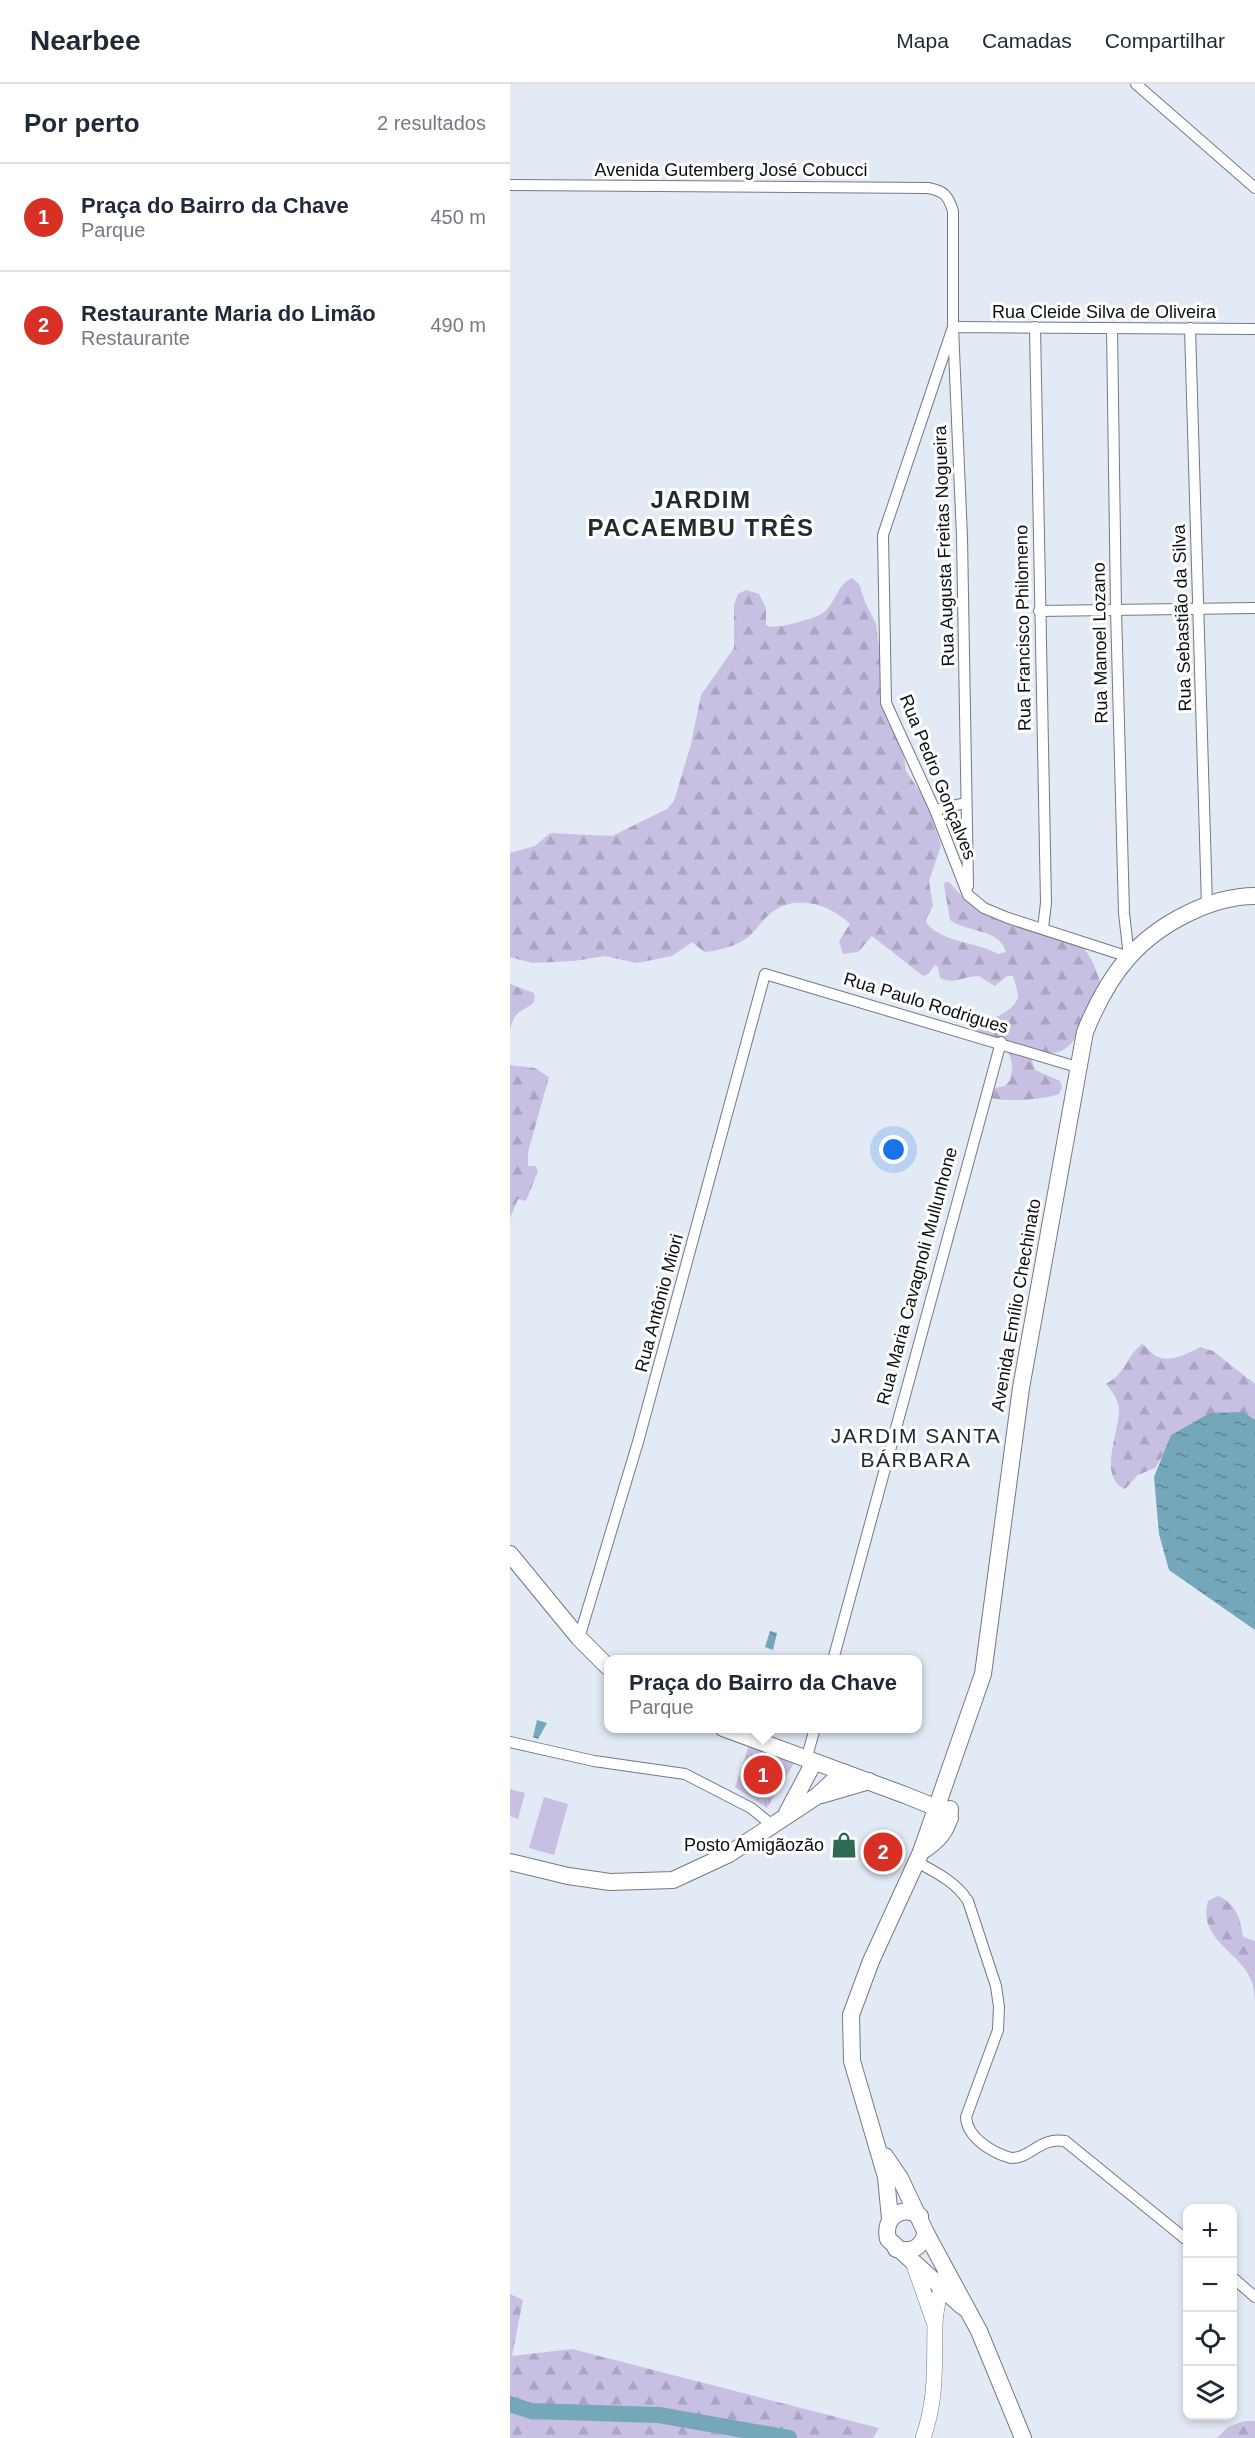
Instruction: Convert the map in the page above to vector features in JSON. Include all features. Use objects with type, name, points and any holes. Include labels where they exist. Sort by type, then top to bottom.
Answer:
[{"type":"main road","name":"Avenida Emílio Chechinato","points":[[919,1857],[939,1839],[946,1782],[983,1674],[992,1627],[1014,1433],[1077,1066],[1085,1032],[1098,1001],[1129,957],[1154,935],[1180,918],[1207,906],[1255,896]]},
{"type":"main road","points":[[510,1554],[579,1638],[604,1662]]},
{"type":"main road","points":[[736,1733],[869,1781],[944,1813]]},
{"type":"main road","points":[[786,1814],[810,1761]]},
{"type":"main road","points":[[510,1862],[610,1882],[673,1880],[729,1854],[786,1814],[817,1796],[843,1772]]},
{"type":"main road","points":[[817,1796],[869,1781]]},
{"type":"main road","points":[[919,1857],[871,1961],[850,2015],[852,2061],[886,2177],[890,2219],[887,2226],[888,2239],[896,2249],[968,2311]]},
{"type":"main road","points":[[878,2146],[900,2178],[920,2216],[926,2233],[979,2331],[1023,2438]]},
{"type":"main road","points":[[890,2219],[901,2212],[914,2212],[920,2216]]},
{"type":"main road","points":[[896,2249],[906,2252],[916,2249],[923,2243],[926,2233]]},
{"type":"main road","points":[[914,2265],[935,2324]]},
{"type":"main road","points":[[922,2438],[933,2401],[936,2376],[935,2324],[945,2266]]},
{"type":"street","points":[[1136,84],[1255,188]]},
{"type":"street","name":"Avenida Gutemberg José Cobucci","points":[[510,185],[928,188],[941,191],[949,197]]},
{"type":"street","name":"Rua Augusta Freitas Nogueira","points":[[949,197],[953,211],[953,327],[962,537],[968,895]]},
{"type":"street","name":"Rua Cleide Silva de Oliveira","points":[[953,327],[1255,329]]},
{"type":"street","name":"Rua Pedro Gonçalves","points":[[953,327],[883,535],[886,703],[935,810],[968,895]]},
{"type":"street","name":"Rua Francisco Philomeno","points":[[1035,327],[1046,903],[1042,928]]},
{"type":"street","name":"Rua Manoel Lozano","points":[[1112,328],[1124,913],[1129,957]]},
{"type":"street","name":"Rua Sebastião da Silva","points":[[1190,328],[1207,906]]},
{"type":"street","points":[[1039,611],[1255,608]]},
{"type":"street","points":[[935,810],[965,803]]},
{"type":"street","points":[[968,895],[984,908],[1129,957]]},
{"type":"street","name":"Rua Paulo Rodrigues","points":[[765,974],[1077,1066]]},
{"type":"street","name":"Rua Antônio Miori","points":[[579,1638],[638,1442],[765,974]]},
{"type":"street","name":"Rua Maria Cavagnoli Mullunhone","points":[[834,1655],[1001,1042]]},
{"type":"street","points":[[810,1761],[814,1733]]},
{"type":"street","points":[[510,1742],[594,1761],[686,1774],[751,1808],[772,1825]]},
{"type":"street","points":[[919,1857],[962,1890],[968,1901],[996,1986],[998,2030],[966,2117],[969,2131],[980,2141],[1011,2158],[1022,2156],[1044,2142],[1054,2139],[1065,2141],[1183,2237]]},
{"type":"street","points":[[1237,2281],[1255,2297]]},
{"type":"green space","points":[[852,578],[859,584],[876,624],[884,688],[902,743],[906,771],[927,802],[941,846],[929,881],[933,906],[926,919],[927,924],[952,939],[998,954],[1006,952],[1002,944],[990,935],[950,920],[944,885],[945,882],[949,882],[970,903],[983,912],[997,918],[1062,933],[1085,950],[1094,964],[1101,985],[1076,1038],[1059,1052],[1031,1057],[1035,1070],[1060,1081],[1062,1087],[1059,1094],[1025,1100],[991,1098],[990,1089],[1005,1086],[1010,1080],[1012,1067],[1010,1057],[1000,1044],[985,1036],[972,1025],[992,1019],[1013,1006],[1018,995],[1013,976],[1007,976],[995,986],[979,976],[950,981],[940,978],[938,967],[935,965],[928,974],[923,976],[872,936],[858,952],[843,954],[839,941],[850,924],[823,906],[801,902],[780,907],[767,916],[744,940],[714,951],[704,952],[692,942],[672,956],[637,963],[605,956],[574,961],[532,963],[510,957],[510,853],[535,846],[550,833],[612,836],[667,809],[674,801],[691,744],[701,695],[734,648],[734,605],[738,594],[746,590],[759,594],[766,608],[766,625],[777,627],[821,614],[830,606],[843,585]]},
{"type":"green space","points":[[510,984],[534,993],[535,997],[532,1004],[516,1016],[510,1028]]},
{"type":"green space","points":[[510,1065],[535,1068],[549,1077],[528,1152],[528,1166],[535,1166],[538,1171],[526,1201],[518,1199],[510,1218]]},
{"type":"green space","points":[[1142,1344],[1153,1354],[1164,1359],[1189,1353],[1200,1347],[1213,1351],[1255,1384],[1255,1421],[1174,1437],[1155,1468],[1138,1475],[1125,1489],[1112,1475],[1112,1453],[1119,1409],[1116,1399],[1106,1384],[1119,1374]]},
{"type":"green space","points":[[750,1742],[794,1763],[767,1808],[735,1787]]},
{"type":"green space","points":[[510,1789],[525,1793],[518,1819],[510,1816]]},
{"type":"green space","points":[[544,1797],[568,1804],[554,1855],[529,1848]]},
{"type":"green space","points":[[1218,1896],[1233,1908],[1241,1924],[1243,1937],[1255,1941],[1255,2001],[1253,1984],[1247,1971],[1214,1936],[1209,1926],[1206,1914],[1208,1901]]},
{"type":"green space","points":[[510,2294],[523,2300],[512,2356],[572,2349],[879,2428],[873,2438],[510,2438]]},
{"type":"green space","points":[[1244,2421],[1255,2421],[1255,2438],[1217,2438],[1228,2427]]},
{"type":"water","points":[[1243,1412],[1255,1420],[1255,1630],[1169,1570],[1159,1534],[1154,1477],[1171,1435],[1210,1413]]},
{"type":"water","points":[[770,1631],[777,1633],[773,1650],[765,1647]]},
{"type":"water","points":[[537,1720],[547,1723],[538,1739],[533,1737]]},
{"type":"waterway","points":[[510,2404],[531,2411],[659,2415],[789,2438]]},
{"type":"place","name":"Praça do Bairro da Chave","points":[[763,1775]]},
{"type":"place","name":"Posto Amigãozão","points":[[844,1845]]},
{"type":"place","name":"Restaurante Maria do Limão","points":[[883,1852]]},
{"type":"district","name":"JARDIM PACAEMBU TRÊS","points":[[701,513]]},
{"type":"district","name":"JARDIM SANTA BÁRBARA","points":[[916,1447]]}]
